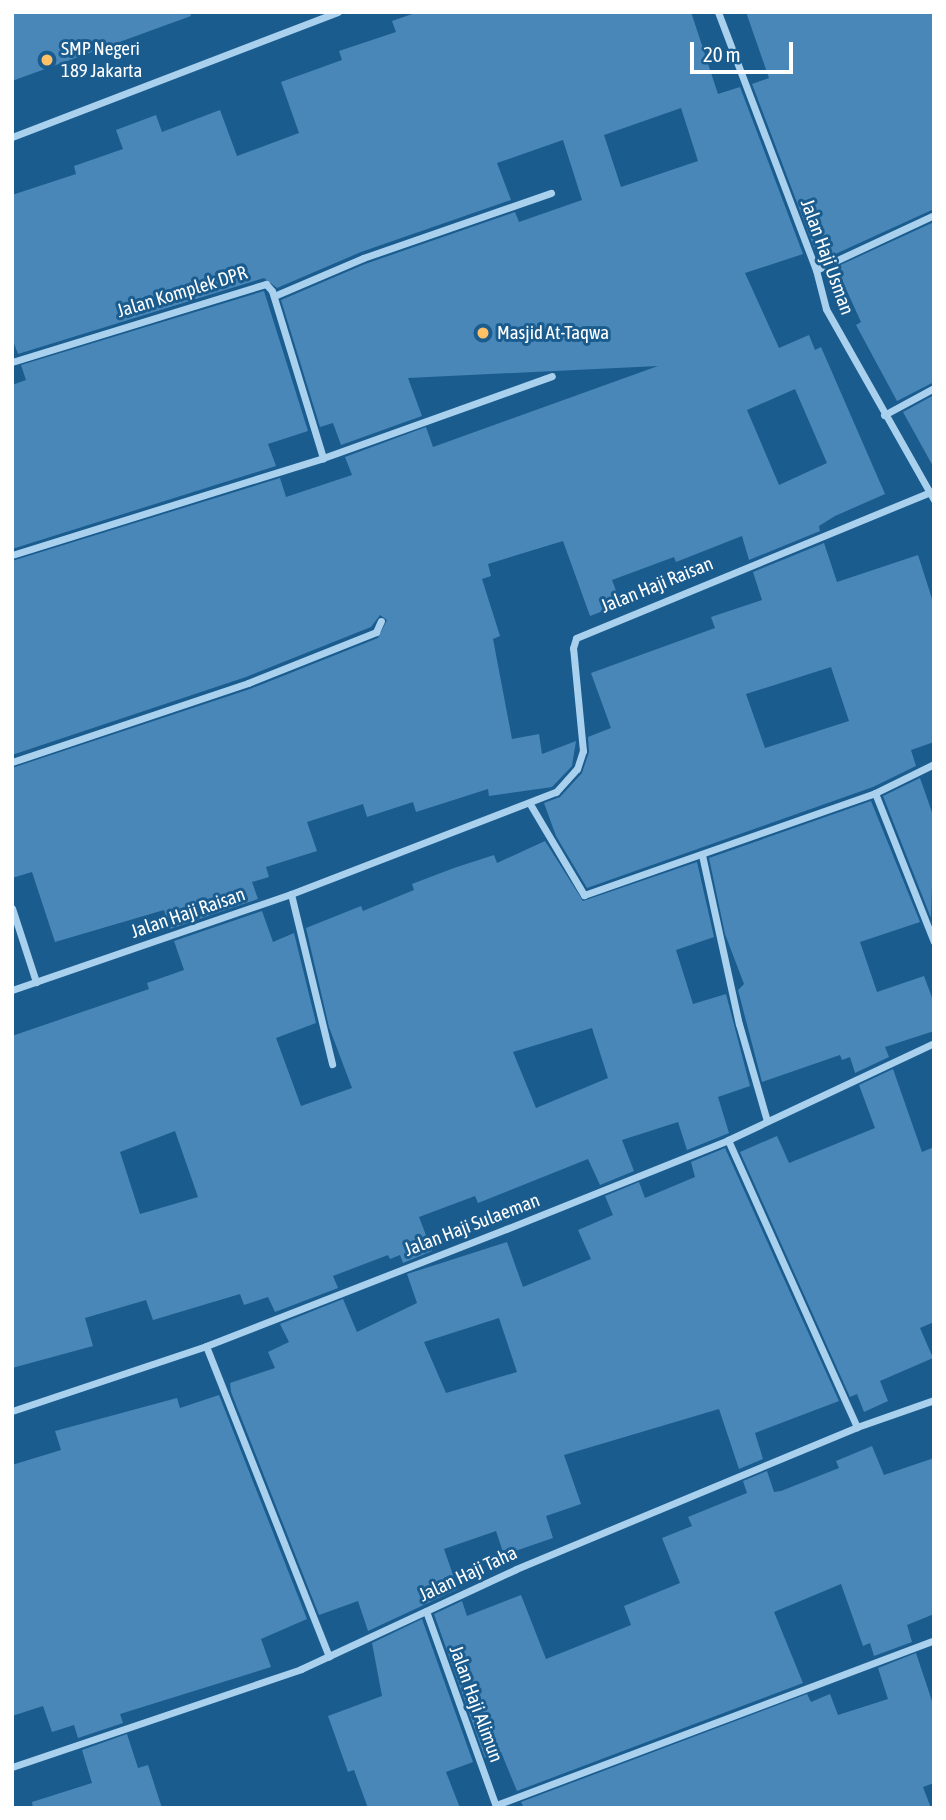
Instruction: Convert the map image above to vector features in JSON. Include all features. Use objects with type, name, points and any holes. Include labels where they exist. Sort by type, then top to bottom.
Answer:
[{"type":"street","points":[[12,137],[338,12]]},
{"type":"street","name":"Jalan Haji Usman","points":[[718,12],[816,271],[826,309],[932,496]]},
{"type":"street","points":[[274,296],[363,258],[551,194]]},
{"type":"street","points":[[816,271],[934,215]]},
{"type":"street","name":"Jalan Komplek DPR","points":[[12,362],[259,285],[268,285],[274,296],[323,458]]},
{"type":"street","points":[[12,555],[323,458],[552,376]]},
{"type":"street","points":[[884,415],[934,388]]},
{"type":"street","name":"Jalan Haji Raisan","points":[[12,990],[292,894],[556,792],[582,760],[573,648],[576,638],[932,496]]},
{"type":"street","points":[[12,762],[248,683],[376,632],[381,621]]},
{"type":"street","points":[[530,804],[582,894],[702,855],[875,793],[934,764]]},
{"type":"street","points":[[875,793],[934,942]]},
{"type":"street","points":[[702,855],[740,1024],[767,1121]]},
{"type":"street","points":[[292,894],[332,1064]]},
{"type":"street","points":[[12,908],[36,982]]},
{"type":"street","name":"Jalan Haji Sulaeman","points":[[12,1411],[206,1346],[728,1140],[934,1043]]},
{"type":"street","points":[[728,1140],[772,1242],[823,1343],[857,1427]]},
{"type":"street","points":[[206,1346],[330,1657]]},
{"type":"street","name":"Jalan Haji Taha","points":[[12,1767],[330,1657],[426,1611],[857,1427],[934,1400]]},
{"type":"street","name":"Jalan Haji Alimun","points":[[426,1611],[496,1806]]},
{"type":"street","points":[[496,1806],[934,1640]]},
{"type":"building","name":"SMP Negeri 189 Jakarta","points":[[12,12],[190,12],[191,16],[12,81]]},
{"type":"building","points":[[418,12],[691,12],[718,94],[740,87],[803,254],[745,273],[779,348],[809,335],[815,350],[821,347],[885,494],[835,516],[819,526],[820,531],[749,560],[742,536],[676,562],[674,557],[612,580],[621,604],[590,616],[563,541],[488,564],[491,576],[482,579],[500,636],[493,639],[512,739],[539,734],[542,754],[576,741],[572,766],[552,787],[489,796],[488,789],[416,812],[413,802],[367,817],[363,804],[307,822],[317,851],[266,867],[269,877],[252,882],[258,899],[170,929],[164,910],[55,942],[32,872],[12,878],[12,768],[250,689],[378,638],[387,620],[380,615],[371,627],[246,677],[12,755],[12,561],[280,478],[286,497],[352,475],[345,457],[426,427],[433,447],[658,366],[408,378],[422,416],[341,445],[333,423],[320,427],[281,300],[365,264],[515,212],[519,222],[582,200],[563,140],[497,163],[511,200],[361,252],[277,288],[264,278],[18,354],[12,338],[12,195],[76,174],[74,166],[123,149],[116,130],[156,115],[162,132],[220,110],[237,156],[299,133],[281,82],[342,60],[339,51],[396,32],[392,21]],"holes":[[[681,108],[698,161],[621,187],[604,135]],[[795,389],[827,463],[779,485],[747,410]]]},
{"type":"building","points":[[746,12],[934,12],[934,209],[831,256],[828,246],[815,250],[752,84],[769,78]]},
{"type":"building","points":[[934,222],[934,382],[897,401],[856,325],[861,322],[836,267]]},
{"type":"building","points":[[264,291],[308,431],[268,444],[276,466],[12,549],[12,385],[26,380],[21,365]]},
{"type":"building","points":[[934,395],[934,468],[903,412]]},
{"type":"building","points":[[824,543],[837,582],[918,555],[934,605],[934,742],[911,750],[916,766],[873,787],[587,888],[556,836],[544,803],[560,797],[582,773],[589,752],[588,737],[611,728],[591,673],[715,628],[711,617],[762,600],[753,572]],"holes":[[[831,667],[849,721],[765,748],[746,694]]]},
{"type":"building","points":[[920,778],[934,818],[931,918],[883,796]]},
{"type":"building","points":[[871,801],[920,922],[860,942],[877,992],[924,976],[934,1003],[934,1031],[885,1047],[889,1057],[855,1073],[850,1057],[842,1060],[840,1055],[762,1082],[738,990],[744,984],[725,934],[709,858]]},
{"type":"building","points":[[545,841],[583,901],[697,862],[714,937],[676,950],[693,1004],[726,994],[750,1086],[718,1097],[729,1133],[687,1150],[678,1122],[622,1140],[634,1171],[600,1185],[588,1159],[478,1203],[475,1196],[419,1217],[432,1251],[403,1263],[400,1255],[390,1259],[388,1255],[333,1276],[338,1288],[275,1312],[268,1297],[244,1305],[240,1294],[153,1320],[146,1300],[85,1318],[93,1346],[12,1368],[12,1036],[149,989],[147,983],[184,970],[174,941],[262,911],[273,942],[294,933],[316,1023],[276,1038],[301,1106],[352,1088],[329,1027],[306,928],[361,906],[363,911],[414,890],[412,884],[454,868],[494,855],[497,863]],"holes":[[[592,1028],[608,1078],[536,1108],[513,1052]],[[175,1131],[198,1197],[140,1214],[120,1152]]]},
{"type":"building","points":[[893,1069],[922,1152],[934,1147],[934,1322],[920,1328],[933,1358],[880,1381],[888,1401],[864,1412],[857,1394],[850,1397],[740,1152],[777,1136],[789,1163],[875,1128],[859,1085]]},
{"type":"building","points":[[725,1148],[839,1401],[755,1433],[763,1459],[739,1469],[719,1409],[564,1455],[581,1504],[546,1516],[553,1538],[504,1555],[496,1531],[444,1549],[458,1589],[368,1631],[358,1601],[319,1615],[231,1392],[230,1383],[275,1368],[268,1352],[289,1342],[280,1324],[343,1299],[357,1332],[417,1303],[407,1274],[507,1242],[523,1287],[591,1259],[578,1230],[613,1215],[605,1196],[639,1182],[645,1198],[695,1177],[691,1162]],"holes":[[[499,1318],[517,1372],[446,1393],[424,1342]]]},
{"type":"building","points":[[219,1395],[307,1619],[261,1639],[271,1667],[120,1714],[123,1723],[78,1738],[74,1725],[52,1732],[43,1706],[12,1716],[12,1465],[61,1450],[55,1431],[177,1398],[180,1408]]},
{"type":"building","points":[[872,1446],[884,1475],[934,1458],[934,1614],[907,1625],[912,1642],[874,1656],[870,1643],[863,1646],[841,1584],[774,1612],[803,1683],[517,1791],[501,1752],[485,1758],[434,1614],[462,1601],[467,1616],[521,1595],[546,1659],[631,1625],[624,1606],[680,1583],[662,1538],[692,1526],[688,1517],[747,1493],[743,1481],[767,1471],[774,1492],[781,1491],[839,1468],[836,1461]]},
{"type":"building","points":[[422,1619],[473,1762],[446,1772],[460,1808],[368,1808],[354,1770],[348,1772],[328,1716],[382,1696],[372,1643]]},
{"type":"building","points":[[916,1653],[934,1707],[934,1783],[923,1787],[931,1808],[524,1808],[521,1802],[807,1694],[811,1702],[830,1694],[838,1715],[888,1699],[878,1668]]},
{"type":"building","points":[[127,1734],[138,1768],[148,1765],[162,1808],[33,1808],[32,1802],[92,1783],[82,1750]]},
{"type":"place","name":"SMP Negeri 189 Jakarta","points":[[47,60]]},
{"type":"place","name":"Masjid At-Taqwa","points":[[483,333]]}]
